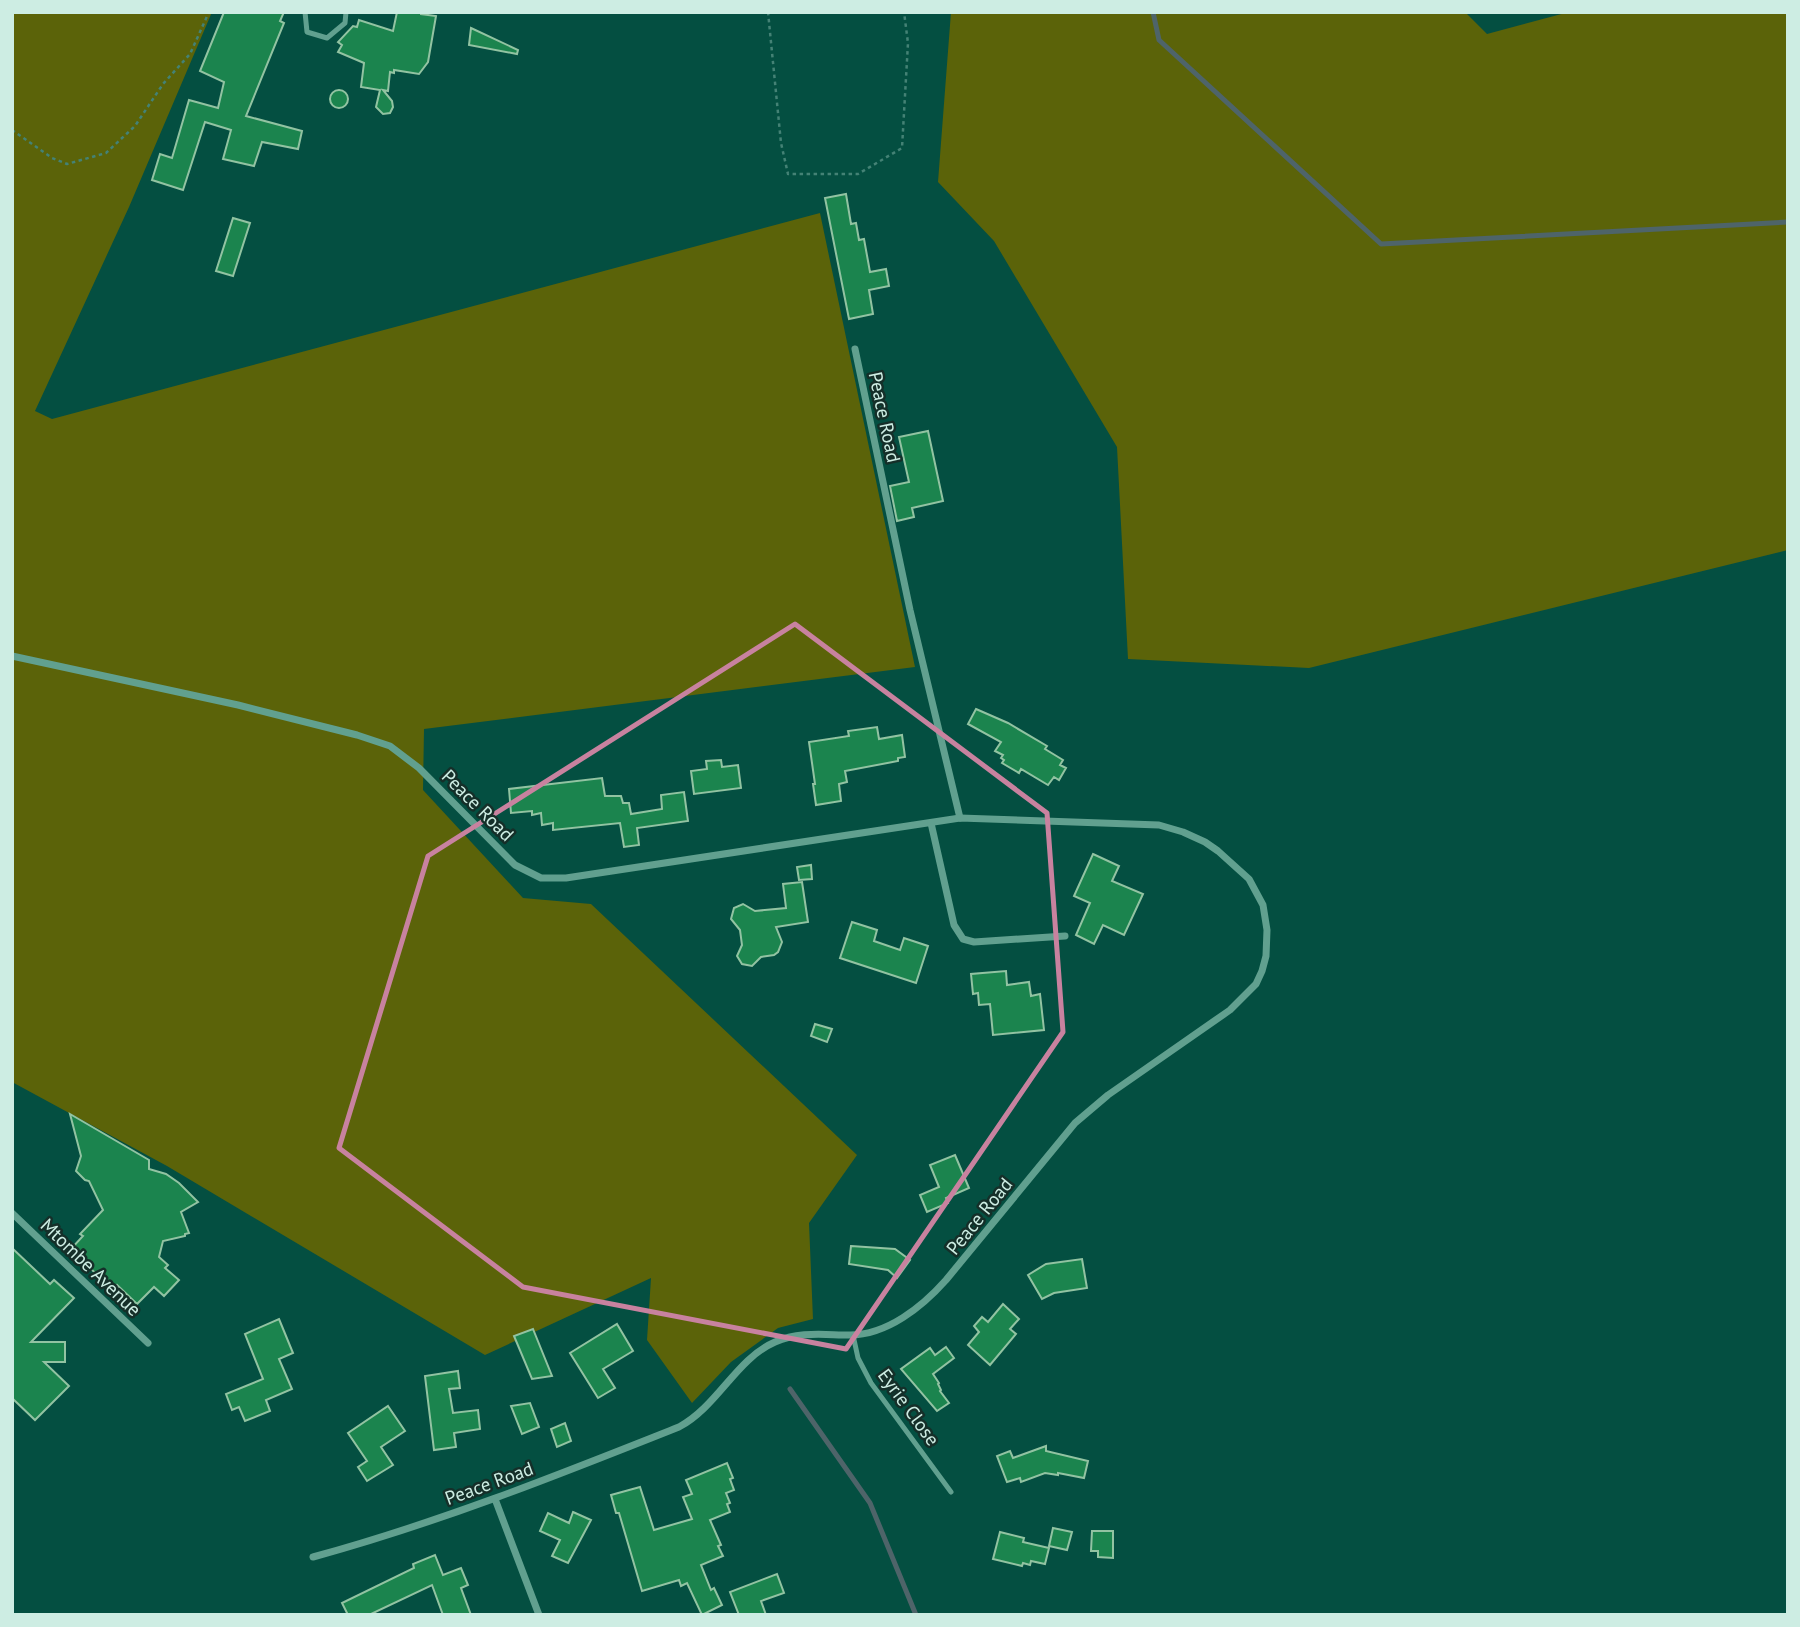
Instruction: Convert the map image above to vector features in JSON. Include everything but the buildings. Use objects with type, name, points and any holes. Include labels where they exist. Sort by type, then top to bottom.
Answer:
[{"type":"street","name":"Peace Road","points":[[855,349],[909,610],[960,818]]},
{"type":"street","name":"Peace Road","points":[[12,656],[238,705],[390,746],[419,768],[515,865],[541,878],[566,878],[960,818],[1158,825],[1205,842],[1240,870],[1258,892],[1263,905],[1267,930],[1266,956],[1256,984],[1230,1010],[1108,1095],[1075,1123],[946,1280],[927,1300],[905,1317],[878,1329],[853,1335],[811,1333],[773,1343],[748,1362],[692,1420],[495,1499],[313,1557]]},
{"type":"street","points":[[931,823],[954,925],[963,939],[974,942],[1065,936]]},
{"type":"street","name":"Mtombe Avenue","points":[[12,1213],[148,1343]]},
{"type":"street","points":[[495,1499],[539,1615]]},
{"type":"lane","points":[[305,12],[307,32],[327,38],[345,23],[346,12]]},
{"type":"lane","name":"Eyrie Close","points":[[853,1335],[858,1359],[871,1383],[951,1492]]},
{"type":"path","points":[[12,130],[52,158],[67,164],[79,163],[106,153],[135,126],[163,84],[190,54],[209,12]]},
{"type":"path","points":[[768,12],[781,143],[788,174],[858,174],[902,148],[908,43],[904,12]]},
{"type":"highlighted area","points":[[795,624],[1047,813],[1063,1032],[846,1349],[523,1287],[339,1148],[428,856]]},
{"type":"green space","points":[[12,12],[212,12],[129,207],[35,411],[52,419],[820,213],[915,667],[424,729],[423,790],[523,898],[591,904],[857,1155],[809,1223],[813,1319],[778,1328],[731,1362],[692,1403],[647,1340],[651,1278],[485,1355],[167,1166],[12,1082]]},
{"type":"green space","points":[[951,12],[1465,12],[1487,34],[1569,12],[1788,12],[1788,550],[1309,668],[1128,659],[1117,447],[994,241],[938,182]]},
{"type":"waterway","points":[[1153,12],[1159,40],[1381,244],[1788,222]]},
{"type":"waterway","points":[[790,1389],[870,1503],[916,1615]]}]
